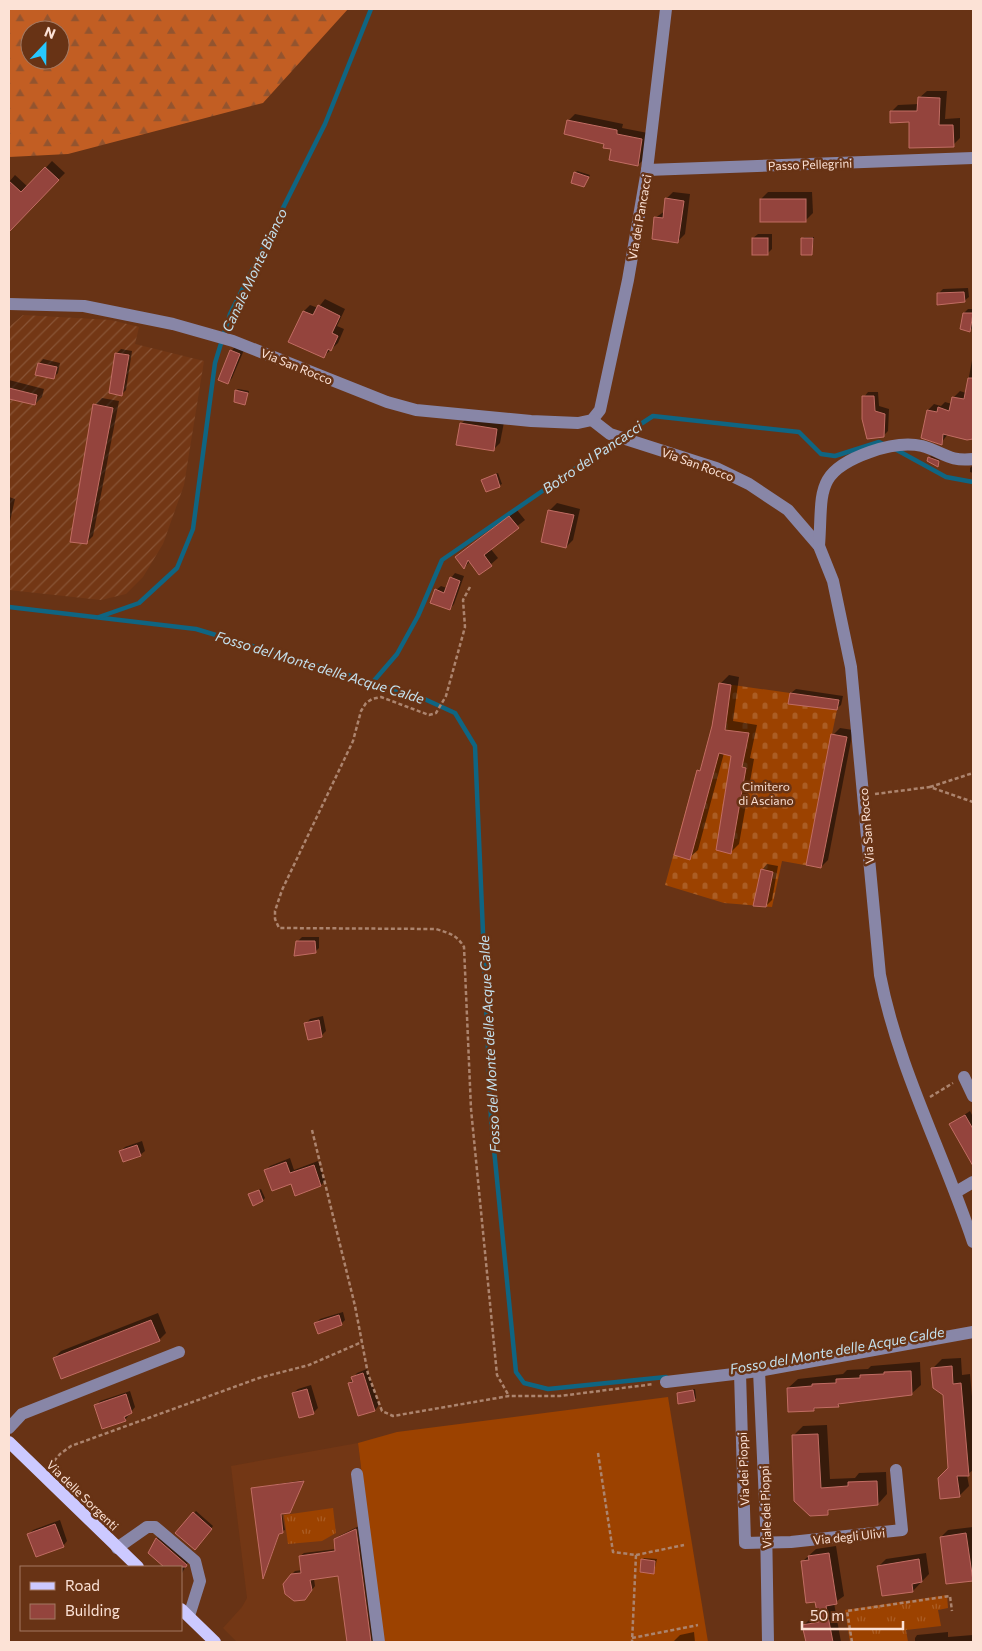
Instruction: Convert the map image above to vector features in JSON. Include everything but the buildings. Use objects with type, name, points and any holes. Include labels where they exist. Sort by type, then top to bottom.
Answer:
[{"type":"main road","name":"Via delle Sorgenti","points":[[9,1442],[137,1566]]},
{"type":"main road","points":[[185,1612],[215,1642]]},
{"type":"street","name":"Via dei Pancacci","points":[[592,420],[600,410],[614,350],[647,170],[666,9]]},
{"type":"street","name":"Passo Pellegrini","points":[[647,170],[973,158]]},
{"type":"street","name":"Via San Rocco","points":[[9,304],[57,304],[110,310],[211,335],[233,341],[406,408],[531,421],[578,423],[592,420],[610,434],[707,465],[749,484],[788,510],[819,546],[833,581],[851,667],[880,975],[886,1006],[904,1064],[956,1192],[973,1242]]},
{"type":"street","points":[[819,546],[823,496],[827,479],[835,468],[847,460],[882,448],[903,444],[923,446],[959,461],[973,459]]},
{"type":"street","points":[[964,1077],[973,1096]]},
{"type":"street","points":[[956,1192],[973,1182]]},
{"type":"street","points":[[666,1382],[759,1371],[973,1332]]},
{"type":"street","points":[[9,1428],[22,1414],[179,1352]]},
{"type":"street","name":"Viale dei Pioppi","points":[[759,1371],[768,1642]]},
{"type":"street","name":"Via dei Pioppi","points":[[740,1373],[745,1544],[766,1542]]},
{"type":"street","name":"Via degli Ulivi","points":[[766,1542],[902,1530],[896,1470]]},
{"type":"street","points":[[357,1474],[379,1642]]},
{"type":"street","points":[[117,1548],[147,1527],[155,1527],[195,1561],[200,1581],[185,1612]]},
{"type":"path","points":[[470,586],[463,600],[465,627],[443,700],[436,713],[429,715],[381,697],[366,703],[360,711],[353,741],[282,890],[274,919],[279,928],[436,929],[451,933],[464,947],[471,1108],[497,1376],[509,1396]]},
{"type":"path","points":[[864,795],[930,787],[973,773]]},
{"type":"path","points":[[930,787],[973,802]]},
{"type":"path","points":[[312,1130],[368,1374],[382,1411],[393,1416],[509,1396],[560,1396],[666,1382]]},
{"type":"path","points":[[44,1476],[53,1461],[71,1446],[259,1378],[308,1365],[362,1342]]},
{"type":"path","points":[[598,1453],[613,1552],[636,1555],[684,1545]]},
{"type":"path","points":[[632,1642],[636,1555]]},
{"type":"path","points":[[852,1642],[847,1611],[950,1596],[952,1610]]},
{"type":"path","points":[[632,1638],[698,1625]]},
{"type":"shaded area","points":[[23,315],[111,320],[139,327],[135,344],[204,361],[184,485],[163,544],[143,577],[126,594],[101,600],[9,590],[9,327]]},
{"type":"shaded area","points":[[358,1443],[383,1642],[237,1642],[223,1628],[242,1607],[247,1598],[231,1466]]},
{"type":"green space","points":[[9,9],[348,9],[263,103],[68,154],[9,157]]},
{"type":"green space","name":"Cimitero di Asciano","points":[[719,683],[839,700],[832,734],[847,737],[821,868],[782,861],[772,907],[724,903],[665,885],[697,770],[700,771],[712,726]]},
{"type":"green space","points":[[668,1397],[708,1642],[383,1642],[358,1443],[397,1432]]},
{"type":"green space","points":[[333,1508],[336,1533],[322,1541],[288,1544],[284,1515]]},
{"type":"green space","points":[[947,1595],[948,1608],[938,1610],[941,1626],[906,1630],[908,1642],[850,1642],[845,1610]]},
{"type":"waterway","name":"Canale Monte Bianco","points":[[99,617],[139,603],[177,568],[193,529],[215,363],[230,314],[325,124],[371,9]]},
{"type":"waterway","name":"Botro del Pancacci","points":[[624,435],[653,416],[799,432],[821,454],[835,456],[879,442],[885,445]]},
{"type":"waterway","name":"Botro del Pancacci","points":[[372,683],[397,654],[418,616],[442,560],[618,439]]},
{"type":"waterway","name":"Botro del Pancacci","points":[[895,449],[946,477],[973,482]]},
{"type":"waterway","name":"Fosso del Monte delle Acque Calde","points":[[9,607],[196,629],[420,697],[455,713],[475,746],[491,1119],[516,1372],[524,1383],[548,1389],[666,1377]]}]
